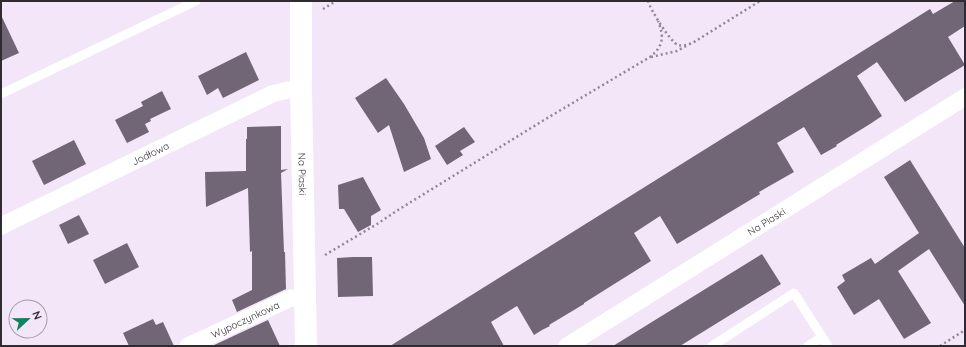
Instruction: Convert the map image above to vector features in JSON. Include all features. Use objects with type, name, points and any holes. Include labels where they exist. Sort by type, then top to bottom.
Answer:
[{"type":"street","name":"Na Piaski","points":[[301,1],[304,297],[306,346]]},
{"type":"street","name":"Jodłowa","points":[[1,226],[272,94],[288,90],[301,89]]},
{"type":"street","name":"Na Piaski","points":[[567,346],[965,97]]},
{"type":"street","name":"Wypoczynkowa","points":[[188,346],[291,298],[304,297]]},
{"type":"lane","points":[[1,94],[196,1]]},
{"type":"lane","points":[[712,346],[794,293],[828,346]]},
{"type":"lane","points":[[808,346],[822,337]]},
{"type":"path","points":[[304,260],[318,258],[336,249],[518,136],[650,57],[660,46],[662,38],[658,21],[648,1]]},
{"type":"path","points":[[650,57],[677,50],[691,44],[760,1]]},
{"type":"path","points":[[658,21],[673,42],[678,45],[691,44]]},
{"type":"path","points":[[940,346],[965,330]]},
{"type":"building","points":[[955,1],[965,1],[965,26],[948,37],[965,65],[905,102],[877,62],[857,76],[882,116],[821,155],[804,127],[777,143],[794,172],[759,192],[760,194],[677,244],[660,216],[634,233],[651,261],[549,325],[550,326],[534,335],[517,306],[491,322],[504,346],[390,346],[930,9],[933,14]]},
{"type":"building","points":[[1,15],[19,53],[1,61]]},
{"type":"building","points":[[246,52],[259,80],[223,98],[218,88],[207,95],[198,76]]},
{"type":"building","points":[[386,78],[404,104],[424,138],[431,159],[404,172],[389,125],[378,133],[355,98]]},
{"type":"building","points":[[162,91],[171,109],[150,119],[151,121],[145,124],[149,132],[127,143],[115,120],[143,106],[141,102]]},
{"type":"building","points":[[281,126],[281,170],[288,169],[281,173],[286,289],[237,312],[232,300],[252,290],[252,251],[250,252],[248,188],[206,207],[205,172],[246,171],[247,127]]},
{"type":"building","points":[[464,127],[475,142],[460,151],[463,155],[447,165],[435,146]]},
{"type":"building","points":[[74,140],[86,164],[44,185],[32,161]]},
{"type":"building","points":[[910,160],[965,248],[965,306],[929,249],[898,271],[931,323],[904,339],[879,299],[854,315],[837,287],[845,281],[842,275],[871,258],[875,264],[919,233],[884,177]]},
{"type":"building","points":[[363,177],[381,210],[371,216],[371,225],[358,232],[344,209],[339,209],[338,185]]},
{"type":"building","points":[[79,215],[89,234],[68,244],[59,225]]},
{"type":"building","points":[[127,243],[139,267],[105,284],[93,260]]},
{"type":"building","points":[[762,254],[781,284],[680,346],[613,346]]},
{"type":"building","points":[[372,257],[373,296],[338,297],[337,258]]},
{"type":"building","points":[[153,319],[156,325],[163,322],[174,346],[129,346],[123,333]]},
{"type":"building","points":[[268,320],[280,346],[212,346]]}]
